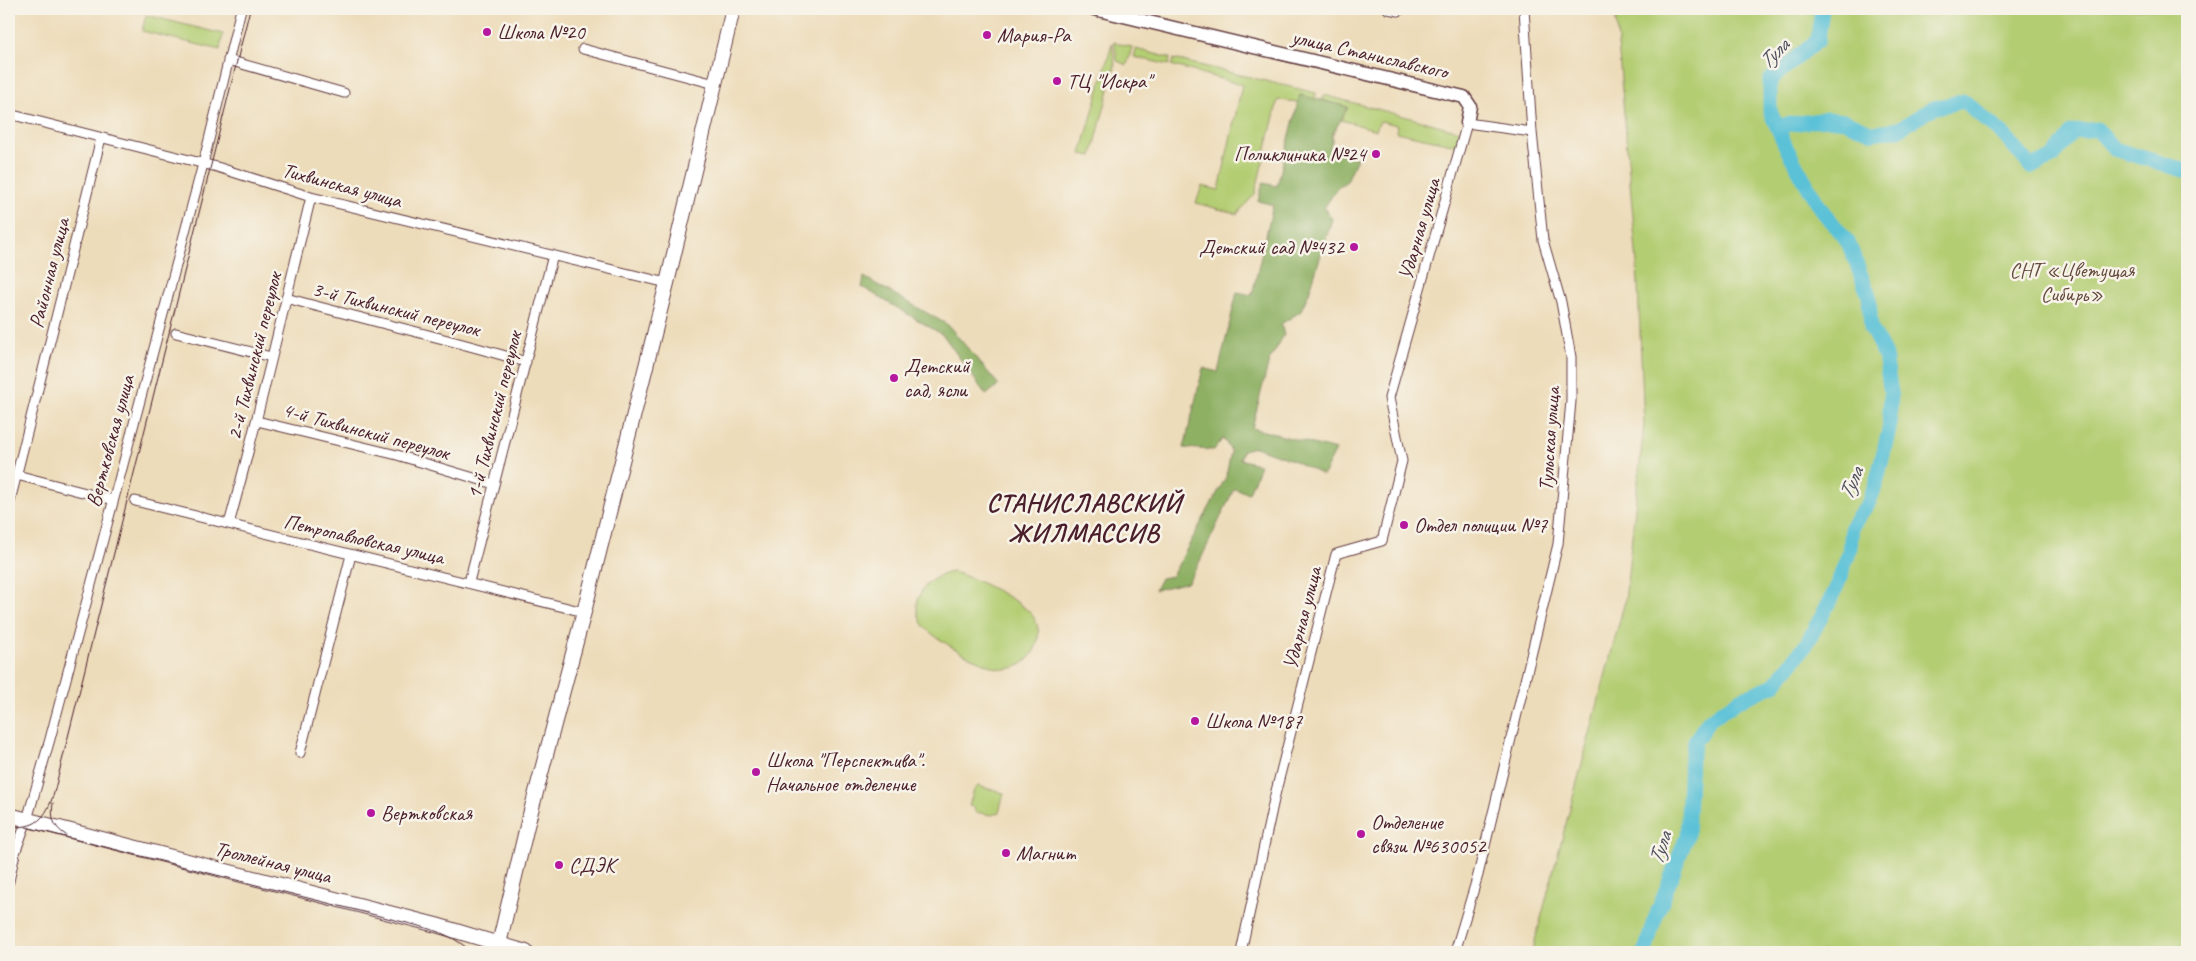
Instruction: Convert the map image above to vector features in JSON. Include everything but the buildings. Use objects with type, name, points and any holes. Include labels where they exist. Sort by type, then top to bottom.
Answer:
[{"type":"main road","points":[[498,948],[527,826],[584,612],[667,283],[733,9]]},
{"type":"main road","name":"Троллейная улица","points":[[9,815],[361,905],[498,948],[526,952]]},
{"type":"street","name":"Вертковская улица","points":[[9,881],[15,853],[27,820],[50,739],[203,164],[241,9]]},
{"type":"street","name":"улица Станиславского","points":[[1094,9],[1464,98],[1470,106],[1467,123]]},
{"type":"street","points":[[1388,9],[1399,11]]},
{"type":"street","name":"Тульская улица","points":[[1455,952],[1478,875],[1558,544],[1571,401],[1571,357],[1562,302],[1543,240],[1532,132],[1524,9]]},
{"type":"street","points":[[584,49],[715,84]]},
{"type":"street","points":[[228,60],[344,93]]},
{"type":"street","name":"Тихвинская улица","points":[[9,114],[203,164],[312,197],[667,283]]},
{"type":"street","points":[[1467,123],[1532,132]]},
{"type":"street","name":"Ударная улица","points":[[1241,952],[1275,795],[1336,554],[1382,541],[1402,461],[1390,398],[1467,123]]},
{"type":"street","name":"Районная улица","points":[[9,505],[13,474],[101,138]]},
{"type":"street","name":"2-й Тихвинский переулок","points":[[229,524],[257,420],[312,197]]},
{"type":"street","name":"1-й Тихвинский переулок","points":[[469,582],[553,255]]},
{"type":"street","name":"3-й Тихвинский переулок","points":[[286,298],[386,326],[452,340],[526,362]]},
{"type":"street","points":[[176,333],[271,357]]},
{"type":"street","name":"4-й Тихвинский переулок","points":[[257,420],[397,455],[494,484]]},
{"type":"street","points":[[13,474],[113,500]]},
{"type":"street","name":"Петропавловская улица","points":[[135,501],[351,555],[469,582],[584,612]]},
{"type":"street","points":[[300,753],[351,555]]},
{"type":"green space","name":"СНТ «Цветущая Сибирь»","points":[[1615,9],[2187,9],[2187,952],[1532,952],[1625,601],[1644,425],[1637,264]]},
{"type":"green space","points":[[146,15],[223,34],[220,50],[142,31]]},
{"type":"green space","points":[[1114,42],[1132,47],[1127,65],[1117,61]]},
{"type":"green space","points":[[1112,43],[1115,66],[1092,156],[1081,154]]},
{"type":"green space","points":[[1136,49],[1170,58],[1169,65],[1134,57]]},
{"type":"green space","points":[[1174,59],[1316,93],[1315,99],[1300,95],[1298,102],[1278,100],[1255,194],[1237,214],[1196,203],[1202,186],[1219,190],[1242,85],[1171,65]]},
{"type":"green space","points":[[1300,95],[1348,107],[1331,137],[1333,137],[1329,151],[1357,158],[1347,181],[1338,187],[1324,208],[1332,219],[1309,293],[1300,312],[1281,324],[1284,335],[1269,361],[1252,428],[1336,450],[1323,475],[1292,460],[1255,447],[1243,450],[1240,459],[1260,465],[1249,493],[1234,489],[1188,582],[1155,590],[1161,578],[1172,576],[1226,477],[1231,451],[1223,438],[1214,450],[1184,448],[1203,368],[1218,372],[1237,292],[1252,295],[1273,205],[1258,201],[1263,183],[1277,186]]},
{"type":"green space","points":[[1324,95],[1460,131],[1456,145],[1396,132],[1397,125],[1380,121],[1376,130],[1341,120],[1348,107],[1322,100]]},
{"type":"green space","points":[[864,277],[948,325],[999,385],[986,395],[943,335],[862,287]]},
{"type":"green space","points":[[952,572],[995,589],[1018,603],[1032,615],[1037,624],[1038,633],[1034,651],[1028,659],[1012,668],[1002,669],[984,664],[928,631],[919,615],[918,598],[927,584]]},
{"type":"green space","points":[[978,786],[1004,793],[999,812],[992,815],[975,812],[974,807],[969,806],[974,790]]},
{"type":"waterway","name":"Тула","points":[[1645,952],[1653,924],[1687,836],[1691,760],[1695,741],[1709,720],[1739,700],[1774,685],[1806,645],[1835,591],[1850,550],[1852,526],[1869,502],[1876,484],[1889,430],[1891,393],[1885,355],[1871,328],[1869,296],[1848,242],[1820,208],[1787,149],[1770,111],[1770,80],[1818,40],[1822,9]]},
{"type":"waterway","points":[[1777,126],[1827,119],[1845,121],[1873,133],[1899,129],[1933,108],[1964,101],[2007,138],[2031,167],[2053,157],[2072,132],[2097,129],[2114,149],[2187,171]]},
{"type":"tram line","points":[[9,826],[26,826],[39,820],[51,802],[54,793],[250,9]]},
{"type":"tram line","points":[[53,803],[52,813],[54,821],[58,829],[66,835]]},
{"type":"tram line","points":[[26,827],[426,928],[454,939],[471,952]]},
{"type":"place","name":"Школа №20","points":[[487,32]]},
{"type":"place","name":"Мария-Ра","points":[[987,35]]},
{"type":"place","name":"ТЦ \"Искра\"","points":[[1057,81]]},
{"type":"place","name":"Поликлиника №24","points":[[1376,154]]},
{"type":"place","name":"Детский сад №432","points":[[1354,247]]},
{"type":"place","name":"Детский сад, ясли","points":[[894,378]]},
{"type":"place","name":"Отдел полиции №7","points":[[1404,525]]},
{"type":"place","name":"Школа №187","points":[[1195,721]]},
{"type":"place","name":"Школа \"Перспектива\". Начальное отделение","points":[[756,772]]},
{"type":"place","name":"Вертковская","points":[[371,813]]},
{"type":"place","name":"Отделение связи №630052","points":[[1361,834]]},
{"type":"place","name":"Магнит","points":[[1006,853]]},
{"type":"place","name":"СДЭК","points":[[559,865]]},
{"type":"district","name":"СТАНИСЛАВСКИЙ ЖИЛМАССИВ","points":[[1084,517]]}]
